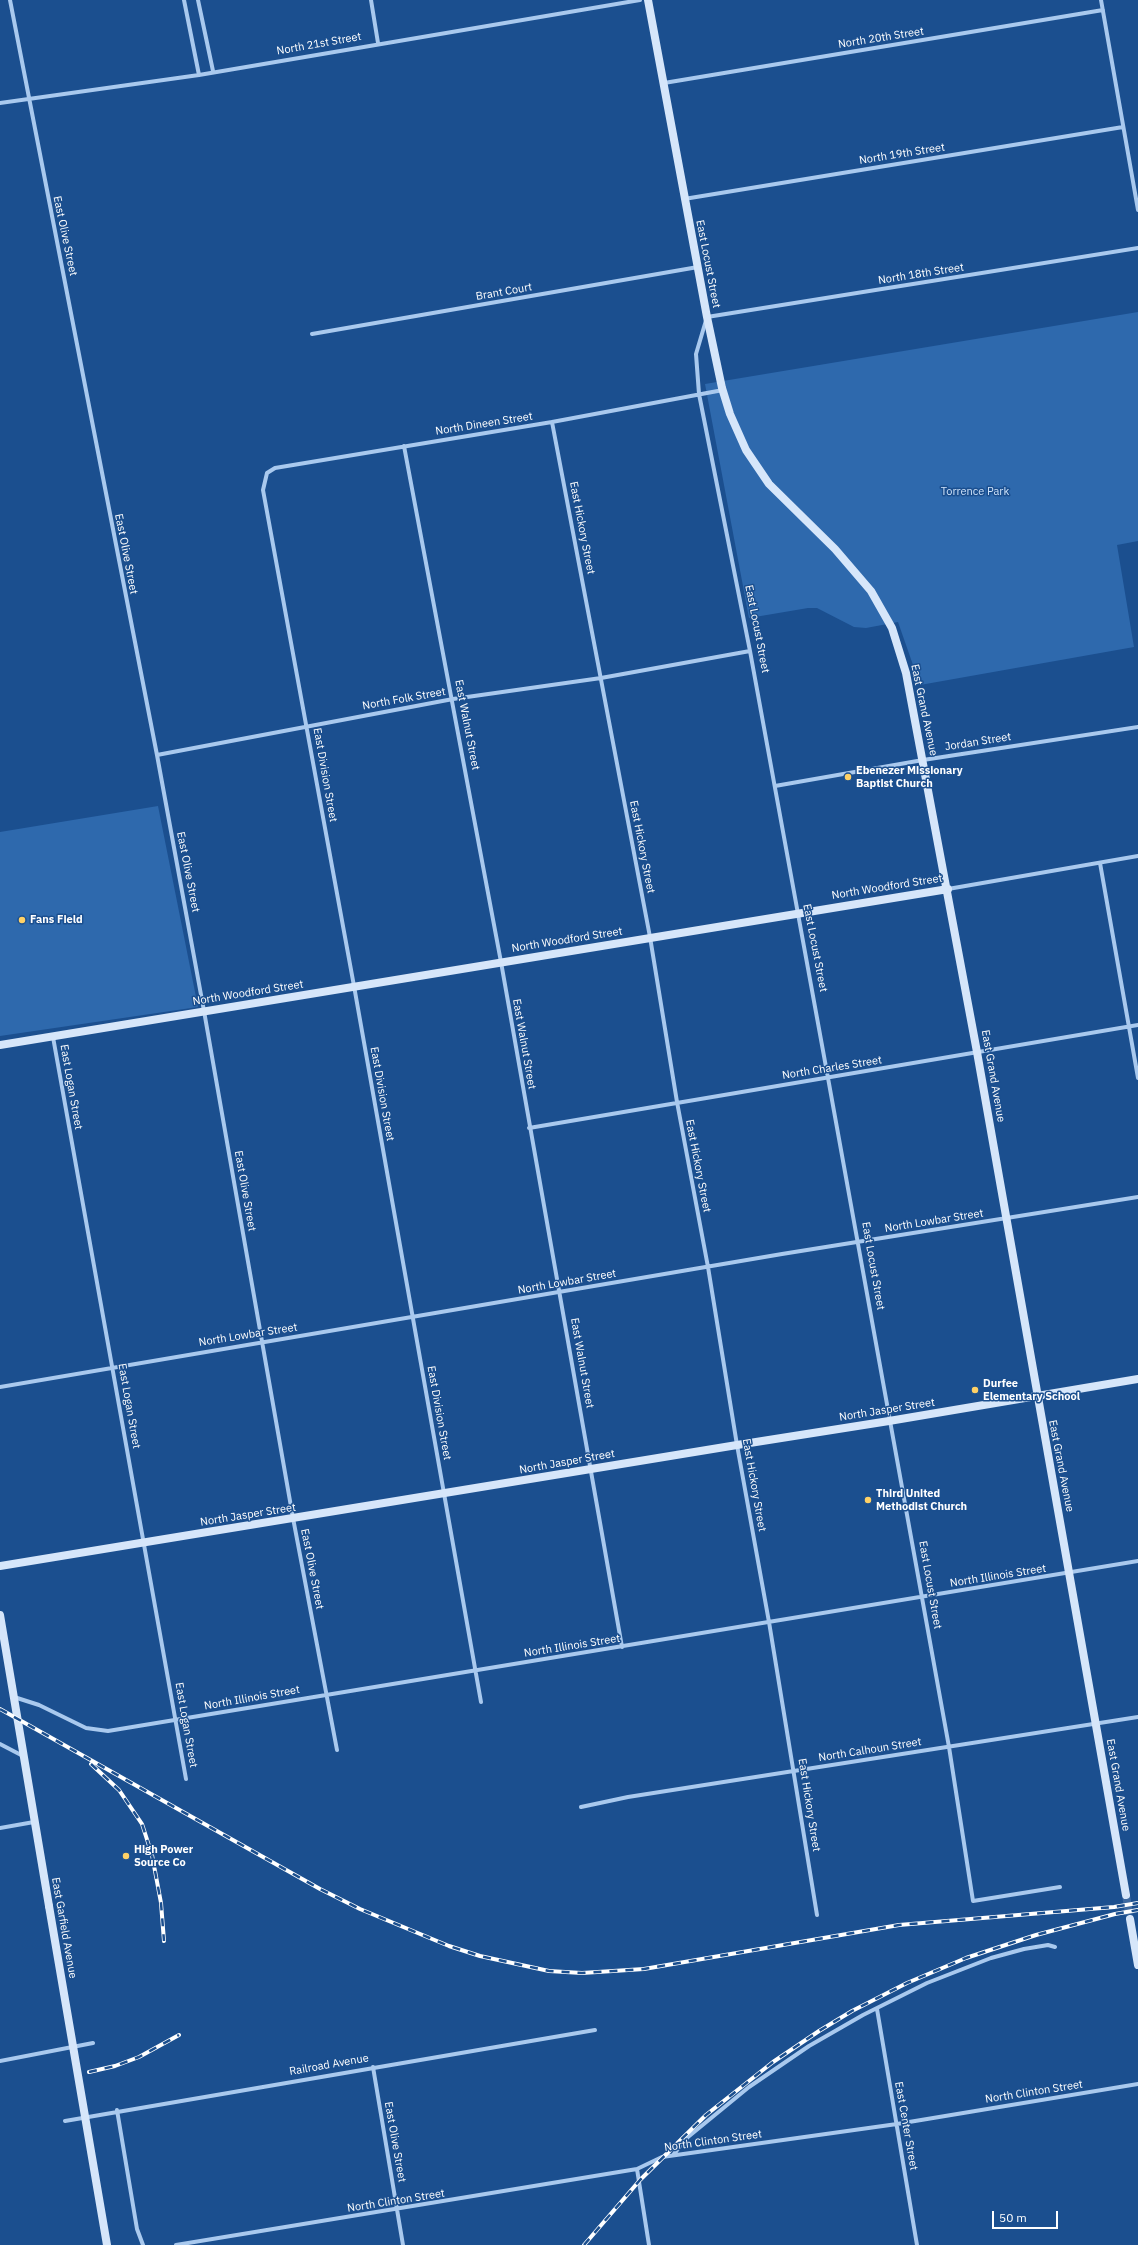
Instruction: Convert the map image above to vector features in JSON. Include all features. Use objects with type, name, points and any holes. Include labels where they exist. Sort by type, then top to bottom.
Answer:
[{"type":"street","name":"East Olive Street","points":[[10,0],[157,755],[204,1011],[293,1518],[337,1750]]},
{"type":"street","points":[[184,0],[199,74]]},
{"type":"street","points":[[198,0],[213,71]]},
{"type":"street","points":[[371,0],[378,43]]},
{"type":"street","name":"North 21st Street","points":[[0,103],[199,74],[640,0]]},
{"type":"street","name":"East Locust Street","points":[[648,0],[707,317],[696,354],[699,394],[775,786],[949,1747],[973,1901],[1060,1887]]},
{"type":"street","points":[[1101,0],[1138,210]]},
{"type":"street","name":"North 20th Street","points":[[663,83],[1103,10]]},
{"type":"street","name":"North 19th Street","points":[[684,199],[1123,127]]},
{"type":"street","name":"North 18th Street","points":[[707,317],[1138,248]]},
{"type":"street","name":"Brant Court","points":[[312,334],[698,267]]},
{"type":"street","name":"East Grand Avenue","points":[[707,317],[722,390],[730,414],[746,450],[769,484],[853,568],[871,591],[892,628],[906,673],[948,889],[1126,1895]]},
{"type":"street","name":"North Dineen Street","points":[[263,490],[267,472],[275,468],[552,422],[722,390]]},
{"type":"street","name":"East Hickory Street","points":[[552,422],[650,937],[677,1102],[708,1267],[737,1445],[795,1772],[817,1915]]},
{"type":"street","name":"East Walnut Street","points":[[404,446],[453,699],[501,962],[529,1128],[560,1293],[622,1647]]},
{"type":"street","name":"East Division Street","points":[[263,490],[354,986],[481,1702]]},
{"type":"street","name":"North Folk Street","points":[[157,755],[453,699],[601,678],[750,651]]},
{"type":"street","name":"Jordan Street","points":[[775,786],[923,760],[1138,727]]},
{"type":"street","name":"North Woodford Street","points":[[0,1045],[797,912],[948,889],[1138,856]]},
{"type":"street","points":[[1100,863],[1138,1078]]},
{"type":"street","name":"North Charles Street","points":[[529,1128],[1138,1026]]},
{"type":"street","name":"East Logan Street","points":[[53,1037],[177,1720],[186,1779]]},
{"type":"street","name":"North Lowbar Street","points":[[0,1387],[113,1366],[1138,1197]]},
{"type":"street","name":"North Jasper Street","points":[[0,1566],[737,1445],[889,1422],[1138,1378]]},
{"type":"street","name":"North Illinois Street","points":[[14,1697],[39,1705],[86,1728],[108,1731],[1138,1561]]},
{"type":"street","name":"East Garfield Avenue","points":[[0,1615],[107,2245]]},
{"type":"street","name":"North Calhoun Street","points":[[582,1807],[628,1797],[1138,1717]]},
{"type":"street","points":[[0,1744],[23,1756]]},
{"type":"street","points":[[0,1828],[34,1822]]},
{"type":"street","points":[[1130,1919],[1138,1965]]},
{"type":"street","points":[[673,2155],[688,2137],[749,2087],[809,2046],[863,2015],[927,1983],[991,1958],[1024,1949],[1048,1945],[1055,1947]]},
{"type":"street","name":"East Center Street","points":[[877,2009],[917,2245]]},
{"type":"street","name":"Railroad Avenue","points":[[65,2121],[117,2110],[595,2030]]},
{"type":"street","points":[[0,2061],[93,2043]]},
{"type":"street","name":"East Olive Street","points":[[373,2067],[403,2245]]},
{"type":"street","name":"North Clinton Street","points":[[176,2245],[397,2210],[637,2169],[662,2157],[673,2155],[897,2124],[1138,2084]]},
{"type":"street","points":[[117,2110],[137,2229],[143,2245]]},
{"type":"street","points":[[637,2169],[649,2245]]},
{"type":"green space","name":"Torrence Park","points":[[1138,312],[1138,541],[1117,545],[1134,647],[920,685],[898,622],[866,628],[854,627],[817,608],[808,608],[749,618],[705,384]]},
{"type":"green space","points":[[158,806],[198,1007],[0,1036],[0,832]]},
{"type":"tunnel","points":[[1126,1895],[1130,1919]]},
{"type":"railway","points":[[0,1709],[320,1889],[360,1909],[449,1946],[480,1956],[549,1971],[582,1973],[644,1969],[899,1925],[1114,1907],[1138,1903]]},
{"type":"railway","points":[[91,1764],[119,1790],[142,1824],[152,1855],[161,1903],[164,1941]]},
{"type":"railway","points":[[584,2245],[640,2180],[706,2115],[773,2062],[852,2011],[907,1983],[966,1958],[1036,1935],[1115,1914],[1138,1910]]},
{"type":"railway","points":[[89,2072],[115,2066],[139,2057],[179,2035]]},
{"type":"place","name":"Ebenezer Missionary Baptist Church","points":[[848,777]]},
{"type":"place","name":"Fans Field","points":[[22,920]]},
{"type":"place","name":"Durfee Elementary School","points":[[975,1390]]},
{"type":"place","name":"Third United Methodist Church","points":[[868,1500]]},
{"type":"place","name":"High Power Source Co","points":[[126,1856]]}]
